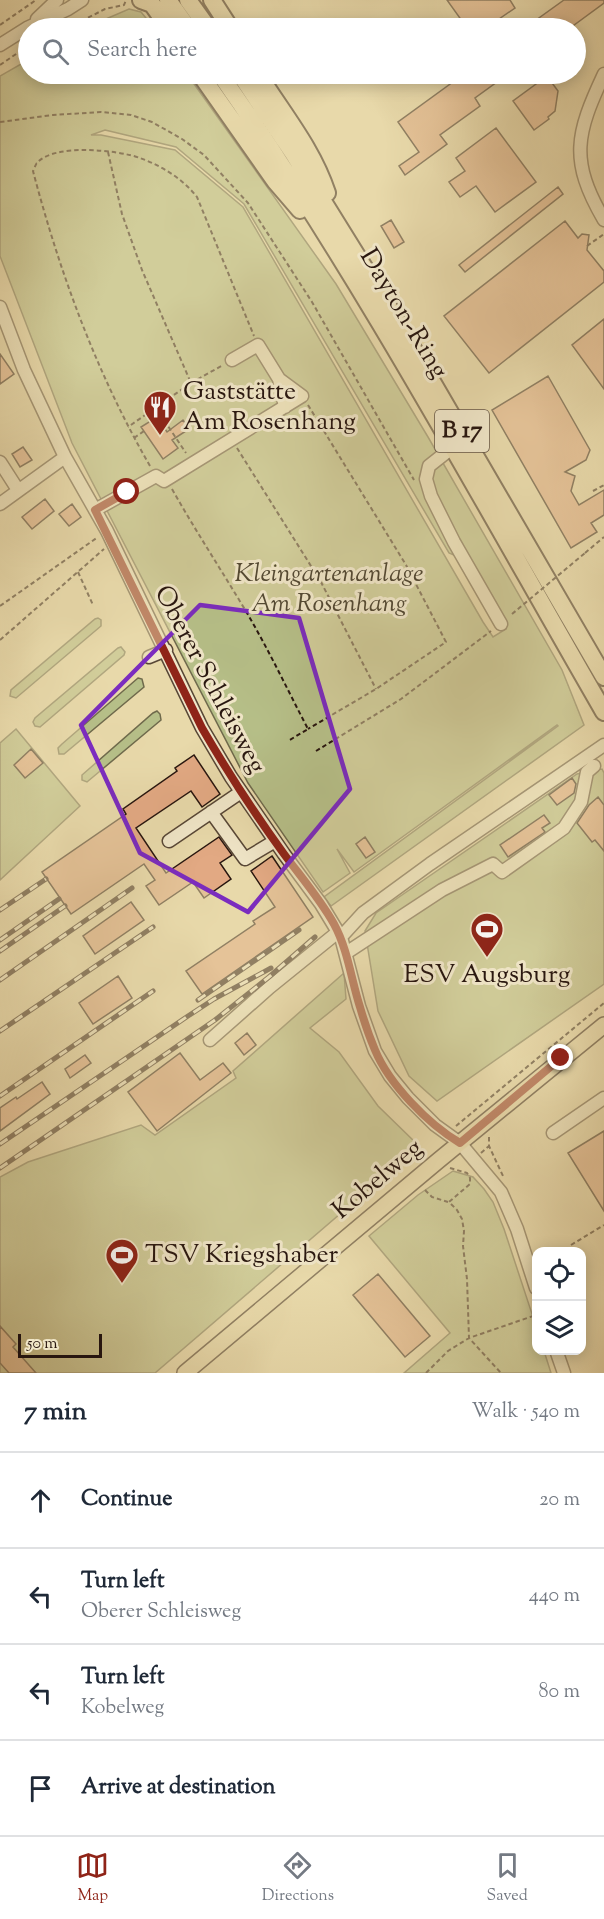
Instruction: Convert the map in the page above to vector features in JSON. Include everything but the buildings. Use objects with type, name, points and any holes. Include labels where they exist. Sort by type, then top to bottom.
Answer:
[{"type":"highway","points":[[188,0],[201,18]]},
{"type":"highway","points":[[212,0],[224,18]]},
{"type":"highway","points":[[153,1],[163,18]]},
{"type":"highway","points":[[153,1],[175,18]]},
{"type":"highway","points":[[207,84],[275,181],[298,208],[327,236]]},
{"type":"highway","name":"Dayton-Ring","points":[[227,84],[327,236],[453,447],[604,712]]},
{"type":"highway","name":"Dayton-Ring","points":[[247,84],[336,220],[454,417],[604,677]]},
{"type":"highway","points":[[265,84],[306,145],[321,177],[336,220]]},
{"type":"main road","name":"Kobelweg","points":[[185,1373],[604,1025]]},
{"type":"street","points":[[38,18],[57,0]]},
{"type":"street","points":[[49,18],[82,0]]},
{"type":"street","points":[[0,45],[18,34]]},
{"type":"street","points":[[604,74],[582,125],[580,150],[590,197],[604,220]]},
{"type":"street","name":"Oberer Schleisweg","points":[[0,307],[24,370],[65,457],[109,537],[202,728],[241,792],[321,904],[339,934],[359,1006],[375,1051],[390,1076],[408,1098],[446,1135],[460,1143]]},
{"type":"street","points":[[232,360],[258,345],[279,379],[285,407]]},
{"type":"street","points":[[95,510],[124,488],[160,478],[192,463],[302,396],[279,379]]},
{"type":"street","points":[[453,447],[429,466],[426,479],[431,496],[454,542],[501,624]]},
{"type":"street","points":[[0,504],[65,457]]},
{"type":"street","points":[[0,462],[18,490]]},
{"type":"street","points":[[148,657],[166,650]]},
{"type":"street","points":[[210,1040],[270,987],[363,913],[591,761],[604,745]]},
{"type":"street","points":[[346,953],[442,890],[493,864],[502,872],[564,828],[581,802],[591,761]]},
{"type":"street","points":[[169,841],[241,792]]},
{"type":"street","points":[[212,812],[245,859],[275,841]]},
{"type":"street","points":[[553,1134],[574,1124],[604,1098]]},
{"type":"street","points":[[460,1143],[501,1192],[532,1273]]},
{"type":"street","points":[[558,1355],[564,1373]]},
{"type":"path","points":[[0,24],[36,0]]},
{"type":"path","points":[[87,18],[105,9],[124,5],[126,0]]},
{"type":"path","points":[[0,65],[18,53]]},
{"type":"path","points":[[0,122],[91,112],[131,116],[152,122],[182,138],[204,155],[248,203],[312,302],[415,482]]},
{"type":"path","points":[[258,345],[197,197],[189,187],[172,174],[141,158],[108,152],[86,149],[47,156],[37,163],[33,171],[48,228],[72,300],[128,428],[160,478],[171,489],[242,603],[308,729]]},
{"type":"path","points":[[108,152],[122,214],[142,270],[191,383]]},
{"type":"path","points":[[587,246],[604,234]]},
{"type":"path","points":[[128,428],[191,383],[232,360]]},
{"type":"path","points":[[288,741],[376,689],[446,642],[406,565],[302,396]]},
{"type":"path","points":[[156,408],[192,463]]},
{"type":"path","points":[[134,438],[144,431]]},
{"type":"path","points":[[232,440],[321,582],[376,689]]},
{"type":"path","points":[[593,491],[604,485]]},
{"type":"path","points":[[0,640],[78,572],[109,537]]},
{"type":"path","points":[[0,606],[109,537]]},
{"type":"path","points":[[512,614],[604,537]]},
{"type":"path","points":[[78,572],[93,605]]},
{"type":"path","points":[[316,751],[401,699],[501,624]]},
{"type":"path","name":"Kobelweg","points":[[446,1135],[604,1003]]},
{"type":"path","points":[[449,1202],[470,1184],[467,1173],[450,1168]]},
{"type":"path","points":[[423,1187],[432,1197],[449,1202],[457,1210],[462,1220],[469,1338],[501,1373]]},
{"type":"path","points":[[571,1245],[604,1225]]},
{"type":"path","points":[[426,1373],[448,1352],[469,1338],[532,1317]]},
{"type":"highlighted area","points":[[200,605],[299,618],[350,789],[248,912],[140,853],[81,725]]},
{"type":"green space","points":[[129,9],[141,12],[146,18],[108,18]]},
{"type":"green space","name":"Kleingartenanlage Am Rosenhang","points":[[18,66],[18,84],[194,84],[336,284],[428,437],[562,670],[584,725],[331,906],[324,897],[558,726],[354,872],[337,849],[350,873],[323,892],[248,783],[72,443],[0,256],[0,76]],"holes":[[[105,130],[176,147],[244,204],[449,553],[470,562],[506,629],[493,637],[243,207],[175,150],[91,135]]]},
{"type":"green space","points":[[98,618],[101,620],[101,626],[16,698],[10,696],[11,690]]},
{"type":"green space","points":[[121,647],[125,652],[124,655],[40,727],[35,726],[33,722],[35,718]]},
{"type":"green space","points":[[138,678],[142,679],[144,687],[64,754],[59,754],[58,748],[62,744]]},
{"type":"green space","points":[[157,711],[161,720],[87,782],[82,780],[82,775]]},
{"type":"green space","points":[[16,729],[80,806],[0,880],[0,743]]},
{"type":"green space","name":"ESV Augsburg","points":[[602,769],[604,773],[604,984],[437,1101],[409,1076],[378,1011],[365,931],[376,913],[577,774]]},
{"type":"green space","name":"TSV Kriegshaber","points":[[344,973],[346,999],[310,1028],[339,1052],[378,1106],[419,1146],[155,1373],[0,1373],[0,1177],[28,1162],[141,1125],[155,1135],[236,1078],[233,1071]]},
{"type":"green space","points":[[453,1171],[473,1177],[484,1189],[493,1202],[504,1229],[532,1314],[532,1355],[545,1355],[551,1373],[404,1373],[450,1333],[369,1236],[418,1195]]},
{"type":"railway","points":[[0,910],[46,879]]},
{"type":"railway","points":[[0,980],[132,888]]},
{"type":"railway","points":[[0,940],[59,899]]},
{"type":"railway","points":[[0,951],[65,906]]},
{"type":"railway","points":[[0,1031],[153,927]]},
{"type":"railway","points":[[198,1000],[299,930]]},
{"type":"railway","points":[[0,1168],[215,1020],[315,937]]},
{"type":"railway","points":[[0,1144],[214,999],[271,968]]},
{"type":"railway","points":[[0,1096],[153,991]]},
{"type":"place","name":"Gaststätte Am Rosenhang","points":[[160,436]]},
{"type":"place","name":"ESV Augsburg","points":[[487,958]]},
{"type":"place","name":"TSV Kriegshaber","points":[[122,1284]]},
{"type":"route","points":[[127,492],[95,510],[166,650],[202,728],[231,777],[321,904],[341,937],[359,1006],[375,1051],[390,1076],[435,1125],[460,1143],[561,1058]]}]
